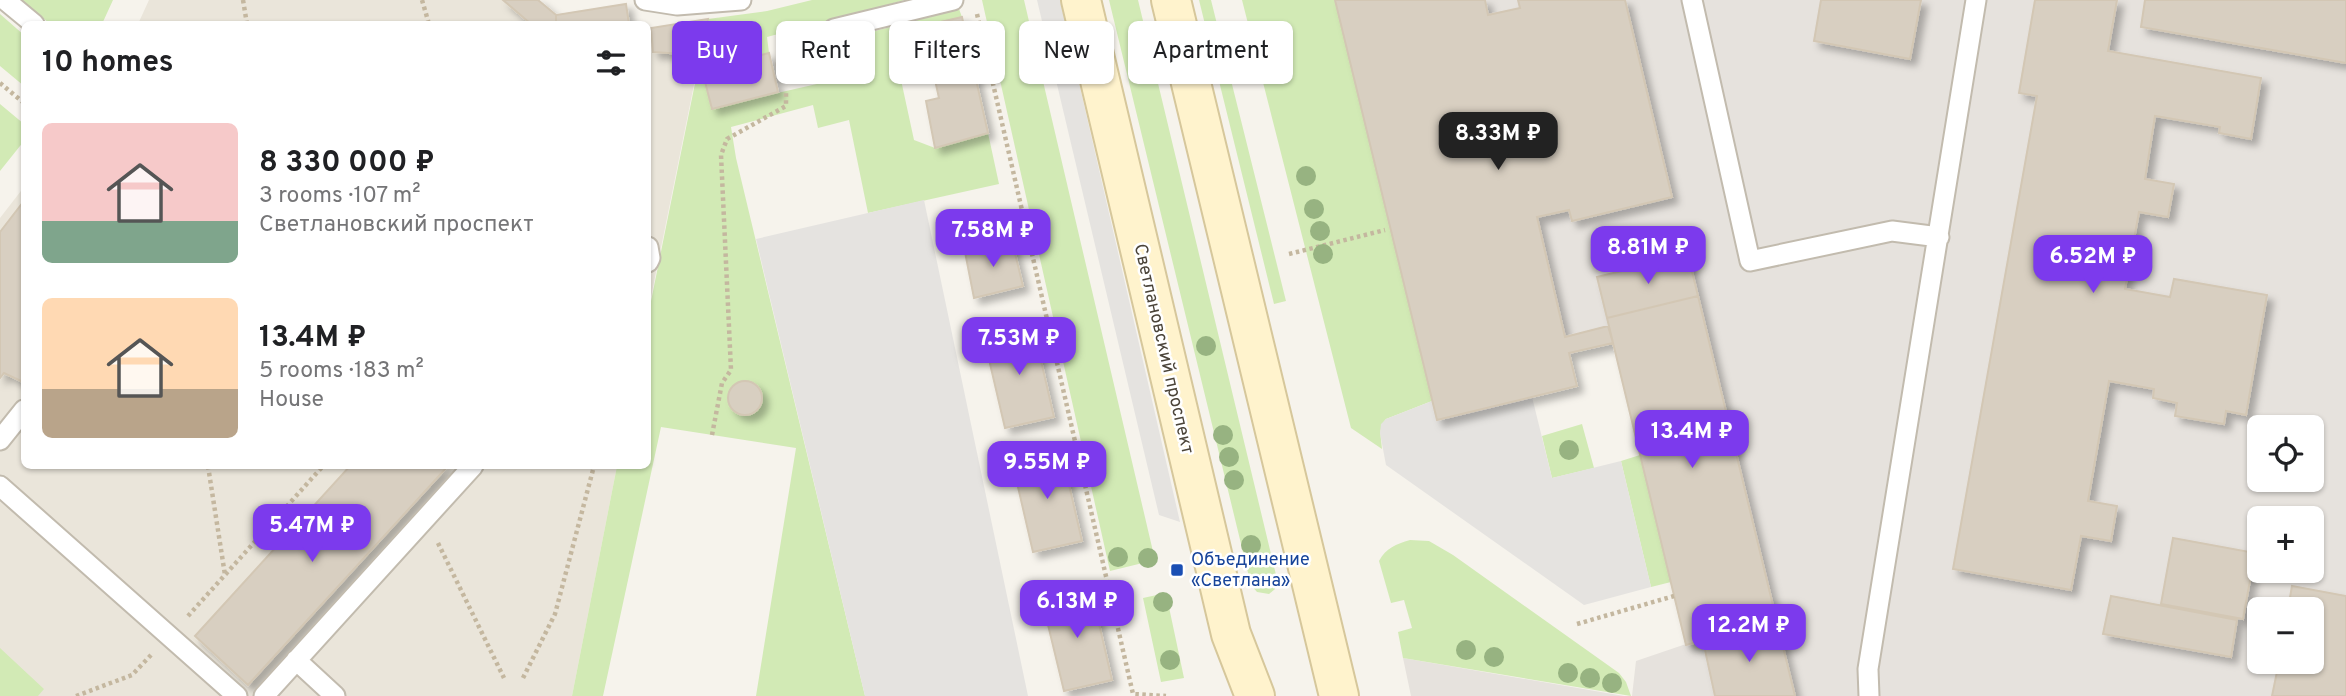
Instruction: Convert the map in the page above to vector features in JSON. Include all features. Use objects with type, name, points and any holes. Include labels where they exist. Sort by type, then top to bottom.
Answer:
[{"type":"main road","name":"Светлановский проспект","points":[[1081,0],[1231,634],[1255,696]]},
{"type":"main road","points":[[1171,0],[1339,696]]},
{"type":"lane","points":[[5,0],[30,21]]},
{"type":"lane","points":[[645,0],[677,5],[741,0]]},
{"type":"lane","points":[[867,21],[953,0]]},
{"type":"lane","points":[[1692,0],[1750,261],[1892,231],[1938,237]]},
{"type":"lane","points":[[1869,696],[1868,669],[1976,0]]},
{"type":"lane","points":[[0,440],[21,414]]},
{"type":"lane","points":[[264,696],[470,469]]},
{"type":"lane","points":[[0,486],[237,696]]},
{"type":"lane","points":[[296,660],[335,696]]},
{"type":"path","points":[[243,0],[246,21]]},
{"type":"path","points":[[422,0],[428,21]]},
{"type":"path","points":[[976,14],[1133,694],[1166,696]]},
{"type":"path","points":[[0,83],[21,100]]},
{"type":"path","points":[[712,435],[722,383],[731,370],[721,155],[727,139],[786,106],[787,84]]},
{"type":"path","points":[[1289,254],[1385,230]]},
{"type":"path","points":[[208,469],[225,575]]},
{"type":"path","points":[[76,696],[132,675],[320,469]]},
{"type":"path","points":[[523,678],[555,614],[593,469]]},
{"type":"path","points":[[426,517],[505,678]]},
{"type":"path","points":[[1577,624],[1674,596]]},
{"type":"shaded area","points":[[149,0],[503,0],[528,21],[139,21]]},
{"type":"shaded area","points":[[1037,0],[1060,0],[1065,21],[1042,21]]},
{"type":"shaded area","points":[[1335,0],[2346,0],[2346,696],[1632,696],[1636,661],[1686,644],[1613,343],[1570,353],[1577,386],[1437,420]]},
{"type":"shaded area","points":[[672,25],[672,84],[694,84],[651,297],[651,28]]},
{"type":"shaded area","points":[[1057,84],[1079,84],[1180,522],[1159,515]]},
{"type":"shaded area","points":[[21,191],[21,469],[616,469],[572,696],[0,696],[0,218]]},
{"type":"shaded area","points":[[924,200],[1028,696],[865,696],[756,239]]},
{"type":"shaded area","points":[[1532,397],[1552,478],[1621,461],[1651,587],[1584,605],[1386,465],[1380,433],[1381,424],[1386,419],[1432,401],[1437,419]]},
{"type":"shaded area","points":[[1403,658],[1624,696],[1411,696]]},
{"type":"green space","points":[[22,0],[113,0],[103,21],[46,21]]},
{"type":"green space","points":[[812,0],[905,0],[827,21],[776,21],[776,35],[767,37],[769,53],[762,55],[762,21],[708,19],[767,11]]},
{"type":"green space","points":[[982,0],[1024,0],[1029,21],[1019,21],[1019,84],[1044,84],[1155,560],[1110,571],[1001,84],[1005,84],[1005,21],[987,21]]},
{"type":"green space","points":[[1109,0],[1138,0],[1143,21],[1128,21],[1128,78]]},
{"type":"green space","points":[[1199,0],[1211,0],[1216,21],[1204,21]]},
{"type":"green space","points":[[1242,0],[1335,0],[1432,401],[1386,419],[1381,429],[1382,449],[1351,428],[1263,84],[1293,84],[1293,21],[1247,21]]},
{"type":"green space","points":[[959,9],[962,17],[945,21],[913,21]]},
{"type":"green space","points":[[0,14],[21,32],[21,84],[0,66]]},
{"type":"green space","points":[[889,27],[889,84],[902,84],[914,140],[935,148],[988,133],[999,184],[868,213],[849,120],[818,128],[813,105],[731,127],[736,158],[865,696],[756,696],[796,448],[661,427],[603,696],[572,696],[616,469],[651,469],[651,301],[695,84],[705,84],[711,108],[817,84],[875,84],[875,31]]},
{"type":"green space","points":[[1129,84],[1158,84],[1277,579],[1275,589],[1269,594],[1257,592],[1251,585]]},
{"type":"green space","points":[[1220,84],[1232,84],[1286,301],[1274,304]]},
{"type":"green space","points":[[0,104],[21,122],[21,145],[0,171]]},
{"type":"green space","points":[[1582,424],[1594,468],[1552,478],[1542,436]]},
{"type":"green space","points":[[1640,455],[1671,582],[1651,587],[1621,461]]},
{"type":"green space","points":[[1410,540],[1429,541],[1453,555],[1619,673],[1631,696],[1403,658],[1398,632],[1412,628],[1404,600],[1391,603],[1379,561],[1392,547]]},
{"type":"green space","points":[[1166,593],[1184,678],[1161,682],[1143,598]]},
{"type":"green space","points":[[0,648],[44,689],[38,696],[0,696]]},
{"type":"building","points":[[503,0],[538,0],[556,15],[556,21],[528,21]]},
{"type":"building","points":[[1335,0],[1485,0],[1488,15],[1520,8],[1518,0],[1625,0],[1672,197],[1572,221],[1569,210],[1537,217],[1565,337],[1608,326],[1613,343],[1569,353],[1577,386],[1437,420]]},
{"type":"building","points":[[1821,0],[1921,0],[1910,59],[1814,41]]},
{"type":"building","points":[[2035,0],[2117,0],[2108,51],[2261,78],[2251,139],[2219,133],[2220,127],[2155,116],[2145,179],[2174,184],[2168,217],[2139,212],[2125,289],[2170,297],[2174,279],[2267,295],[2246,415],[2226,411],[2224,424],[2175,416],[2177,403],[2153,398],[2154,389],[2109,381],[2088,501],[2117,506],[2111,541],[2081,536],[2071,590],[1953,569],[2037,96],[2019,93]]},
{"type":"building","points":[[2145,0],[2346,0],[2346,63],[2141,27]]},
{"type":"building","points":[[626,4],[629,21],[556,21],[556,15]]},
{"type":"building","points":[[962,17],[963,21],[945,21]]},
{"type":"building","points":[[672,25],[672,53],[653,52],[651,28]]},
{"type":"building","points":[[769,53],[778,92],[712,109],[706,84],[762,84],[762,55]]},
{"type":"building","points":[[936,84],[977,84],[988,133],[935,148],[926,101],[939,98]]},
{"type":"building","points":[[21,205],[21,381],[4,373],[0,378],[0,232]]},
{"type":"building","points":[[1012,241],[1023,286],[974,298],[965,252]]},
{"type":"building","points":[[1688,255],[1698,296],[1607,318],[1597,277]]},
{"type":"building","points":[[1698,296],[1777,622],[1686,645],[1607,318]]},
{"type":"building","points":[[1033,326],[1054,417],[1005,428],[984,338]]},
{"type":"building","points":[[745,381],[757,386],[762,398],[757,410],[745,415],[733,410],[728,398],[733,386]]},
{"type":"building","points":[[1061,450],[1082,541],[1033,552],[1012,461]]},
{"type":"building","points":[[347,469],[445,469],[248,685],[195,636]]},
{"type":"building","points":[[2173,538],[2247,552],[2247,583],[2250,583],[2243,619],[2161,604]]},
{"type":"building","points":[[2292,586],[2346,596],[2346,696],[2272,696],[2277,674],[2324,674],[2324,597],[2290,597]]},
{"type":"building","points":[[1091,589],[1112,680],[1064,691],[1042,600]]},
{"type":"building","points":[[2111,596],[2237,620],[2231,657],[2103,634]]},
{"type":"building","points":[[1777,622],[1795,696],[1715,696],[1703,641]]},
{"type":"place","name":"Объединение «Светлана»","points":[[1177,570]]}]
